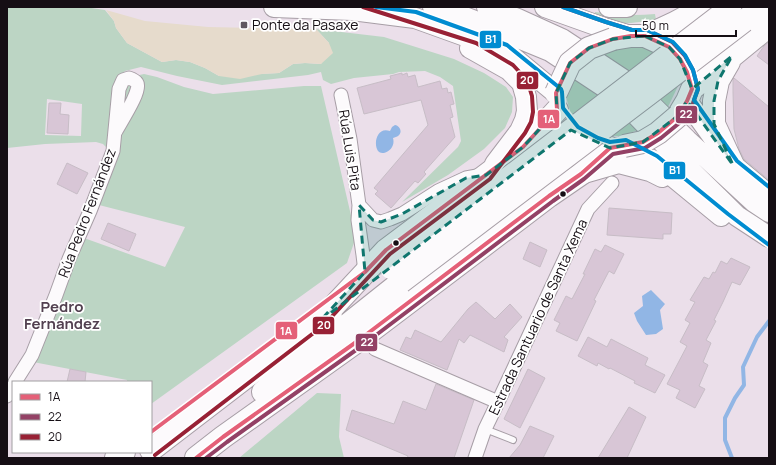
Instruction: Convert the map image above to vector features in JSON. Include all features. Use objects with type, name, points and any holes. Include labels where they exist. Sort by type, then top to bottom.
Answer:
[{"type":"highway","points":[[320,320],[386,250],[523,147],[556,102],[570,63],[589,48],[660,30],[690,16],[702,7]]},
{"type":"highway","points":[[205,438],[396,275],[731,7]]},
{"type":"highway","points":[[152,449],[320,320],[396,275],[654,90],[762,7]]},
{"type":"highway","points":[[556,102],[574,132],[596,144],[617,147],[643,142],[658,133],[686,102],[732,56],[769,26]]},
{"type":"highway","points":[[630,37],[669,47],[680,58],[687,72],[686,102]]},
{"type":"highway","points":[[732,56],[718,82],[714,101],[714,124],[733,165]]},
{"type":"highway","points":[[196,458],[360,340],[548,196],[617,147]]},
{"type":"highway","points":[[178,458],[455,267]]},
{"type":"highway","points":[[152,431],[365,272]]},
{"type":"highway","points":[[191,402],[238,372],[290,344]]},
{"type":"main road","points":[[274,7],[352,10],[415,18],[504,50],[540,79],[556,102]]},
{"type":"main road","points":[[433,7],[471,19],[550,51],[618,96],[737,216],[769,237]]},
{"type":"main road","points":[[487,7],[562,39],[630,84],[687,140],[754,202],[769,212]]},
{"type":"main road","points":[[545,7],[630,37]]},
{"type":"main road","points":[[609,7],[627,7]]},
{"type":"main road","points":[[352,10],[474,49],[509,70],[522,83],[526,97],[527,111],[525,120],[520,131],[486,176]]},
{"type":"main road","points":[[686,102],[733,165],[769,195]]},
{"type":"main road","points":[[617,147],[654,161],[724,219],[769,252]]},
{"type":"main road","points":[[581,174],[619,163],[650,171],[694,193]]},
{"type":"street","name":"Rúa Luis Pita","points":[[341,95],[350,139],[359,205],[358,220],[365,272]]},
{"type":"street","name":"Rúa Pedro Fernández","points":[[17,381],[32,355],[69,259],[90,211],[113,151],[116,131]]},
{"type":"street","name":"Rúa Luis Pita","points":[[359,205],[373,220],[381,222],[402,214],[438,191],[466,178],[486,176]]},
{"type":"street","name":"Estrada Santuario de Santa Xema","points":[[475,458],[485,429],[588,209],[612,183]]},
{"type":"street","points":[[375,349],[498,402]]},
{"type":"lane","points":[[485,429],[513,440]]},
{"type":"highlighted area","points":[[645,36],[669,47],[680,59],[692,89],[732,56],[718,81],[714,101],[714,124],[733,165],[687,101],[678,116],[643,142],[610,148],[571,130],[320,321],[365,272],[359,205],[373,220],[381,222],[402,214],[466,178],[486,175],[523,147],[557,110],[556,93],[570,63],[589,48],[613,39]]},
{"type":"green space","points":[[7,7],[85,7],[105,10],[114,21],[116,28],[127,43],[162,62],[176,60],[190,62],[219,76],[279,73],[293,64],[321,64],[329,43],[316,29],[384,37],[454,59],[484,73],[506,87],[513,97],[512,112],[505,128],[484,149],[448,175],[402,202],[458,147],[461,141],[453,86],[440,77],[425,71],[399,72],[354,78],[331,84],[323,80],[321,72],[308,75],[222,85],[141,67],[125,71],[116,83],[108,149],[103,144],[96,142],[45,144],[7,148]],"holes":[[[47,99],[82,104],[81,136],[45,135]]]},
{"type":"green space","points":[[595,12],[625,15],[655,14],[656,20],[612,24],[594,20]]},
{"type":"green space","points":[[643,46],[660,53],[673,67],[678,86],[668,107],[631,74],[603,54],[622,47]]},
{"type":"green space","points":[[144,74],[157,77],[184,87],[213,94],[304,86],[321,86],[356,237],[347,263],[152,403],[152,381],[127,381],[33,362],[84,238],[165,267],[185,227],[99,205],[117,158],[123,92],[135,76]]},
{"type":"green space","points":[[572,78],[594,93],[638,130],[621,136],[610,136],[588,131],[571,114],[566,97]]},
{"type":"green space","points":[[317,393],[341,394],[339,437],[344,458],[239,458]]},
{"type":"sand","points":[[106,10],[145,21],[208,27],[316,29],[329,43],[333,53],[321,64],[293,64],[279,73],[262,74],[240,79],[219,76],[190,62],[176,60],[162,62],[127,43],[116,28],[114,21]]},
{"type":"water","points":[[395,125],[400,129],[400,134],[393,138],[393,145],[384,153],[378,151],[376,144],[377,136],[382,131],[390,131]]},
{"type":"water","points":[[651,290],[665,304],[660,310],[663,329],[656,334],[646,335],[634,313],[643,306],[642,296]]},
{"type":"building","points":[[769,42],[769,65],[757,56]]},
{"type":"building","points":[[402,73],[402,75],[407,73],[408,77],[415,75],[418,87],[440,81],[442,89],[447,88],[448,93],[451,92],[454,104],[450,105],[453,117],[450,118],[455,137],[424,172],[426,174],[418,183],[415,181],[391,208],[375,194],[378,191],[374,188],[428,125],[421,100],[364,114],[357,88],[391,79],[390,76]]},
{"type":"building","points":[[734,78],[769,107],[769,180],[744,159],[739,149],[734,129]]},
{"type":"building","points":[[49,103],[61,103],[60,114],[69,115],[68,134],[47,133]]},
{"type":"building","points":[[67,163],[88,173],[77,194],[57,184]]},
{"type":"building","points":[[609,208],[672,213],[671,234],[663,234],[663,239],[607,235]]},
{"type":"building","points":[[108,223],[136,234],[129,251],[101,239]]},
{"type":"building","points":[[530,242],[547,250],[540,267],[523,259]]},
{"type":"building","points":[[605,245],[624,254],[614,274],[609,271],[594,300],[596,301],[577,341],[556,331],[560,323],[554,320],[566,296],[572,299],[585,274],[583,274],[595,249],[601,252]]},
{"type":"building","points":[[731,258],[750,267],[740,285],[732,282],[714,320],[716,321],[706,340],[711,343],[703,362],[708,365],[699,386],[705,389],[695,408],[676,398],[680,390],[667,384],[687,346],[680,342],[690,323],[685,320],[695,302],[690,300],[704,277],[709,279],[713,272],[715,273],[721,261],[727,264]]},
{"type":"building","points":[[476,302],[495,319],[510,304],[522,317],[504,337],[508,340],[504,352],[470,335],[464,343],[459,339],[447,370],[400,350],[406,337],[411,339],[415,330],[441,342],[468,309]]},
{"type":"building","points":[[588,337],[607,347],[611,339],[648,358],[645,365],[665,375],[655,393],[634,383],[635,381],[610,368],[609,369],[598,363],[597,366],[578,356]]},
{"type":"building","points":[[70,369],[86,372],[85,381],[67,381]]},
{"type":"building","points":[[528,369],[545,378],[520,428],[504,419]]},
{"type":"building","points":[[436,384],[474,400],[454,458],[407,458],[408,456],[346,430],[352,410],[394,424],[403,401],[426,410]]},
{"type":"building","points":[[629,407],[646,417],[627,458],[598,458]]},
{"type":"building","points":[[530,426],[554,436],[543,458],[509,458],[520,445]]},
{"type":"waterway","points":[[732,458],[725,440],[725,418],[735,398],[744,385],[743,367],[757,337],[769,321]]},
{"type":"transit line","name":"20","points":[[155,455],[324,325],[390,254],[490,179],[525,133],[531,122],[533,112],[532,96],[527,80],[513,65],[476,43],[363,7]]},
{"type":"transit line","name":"B1","points":[[376,7],[416,12],[507,45],[561,89],[563,108],[578,127],[598,138],[610,142],[626,140],[657,156],[728,214],[769,245]]},
{"type":"transit line","name":"22","points":[[206,458],[363,345],[584,179],[613,154],[645,148],[661,138],[683,120],[693,103],[698,89],[693,70],[685,56],[672,42],[647,30],[632,30],[563,7]]},
{"type":"transit line","name":"B1","points":[[563,7],[632,30],[647,30],[673,42],[685,55],[693,70],[698,89],[694,100],[737,161],[769,187]]},
{"type":"transit line","name":"1A","points":[[152,431],[365,272],[386,250],[523,147],[557,110],[556,93],[570,63],[589,48],[613,39],[631,36],[645,36],[669,47],[680,59],[687,72],[692,89],[678,116],[658,133],[643,142],[610,148],[581,174],[549,196],[359,340],[196,458]]},
{"type":"place","name":"Ponte da Pasaxe","points":[[244,25]]},
{"type":"district","name":"Pedro Fernández","points":[[62,316]]}]
